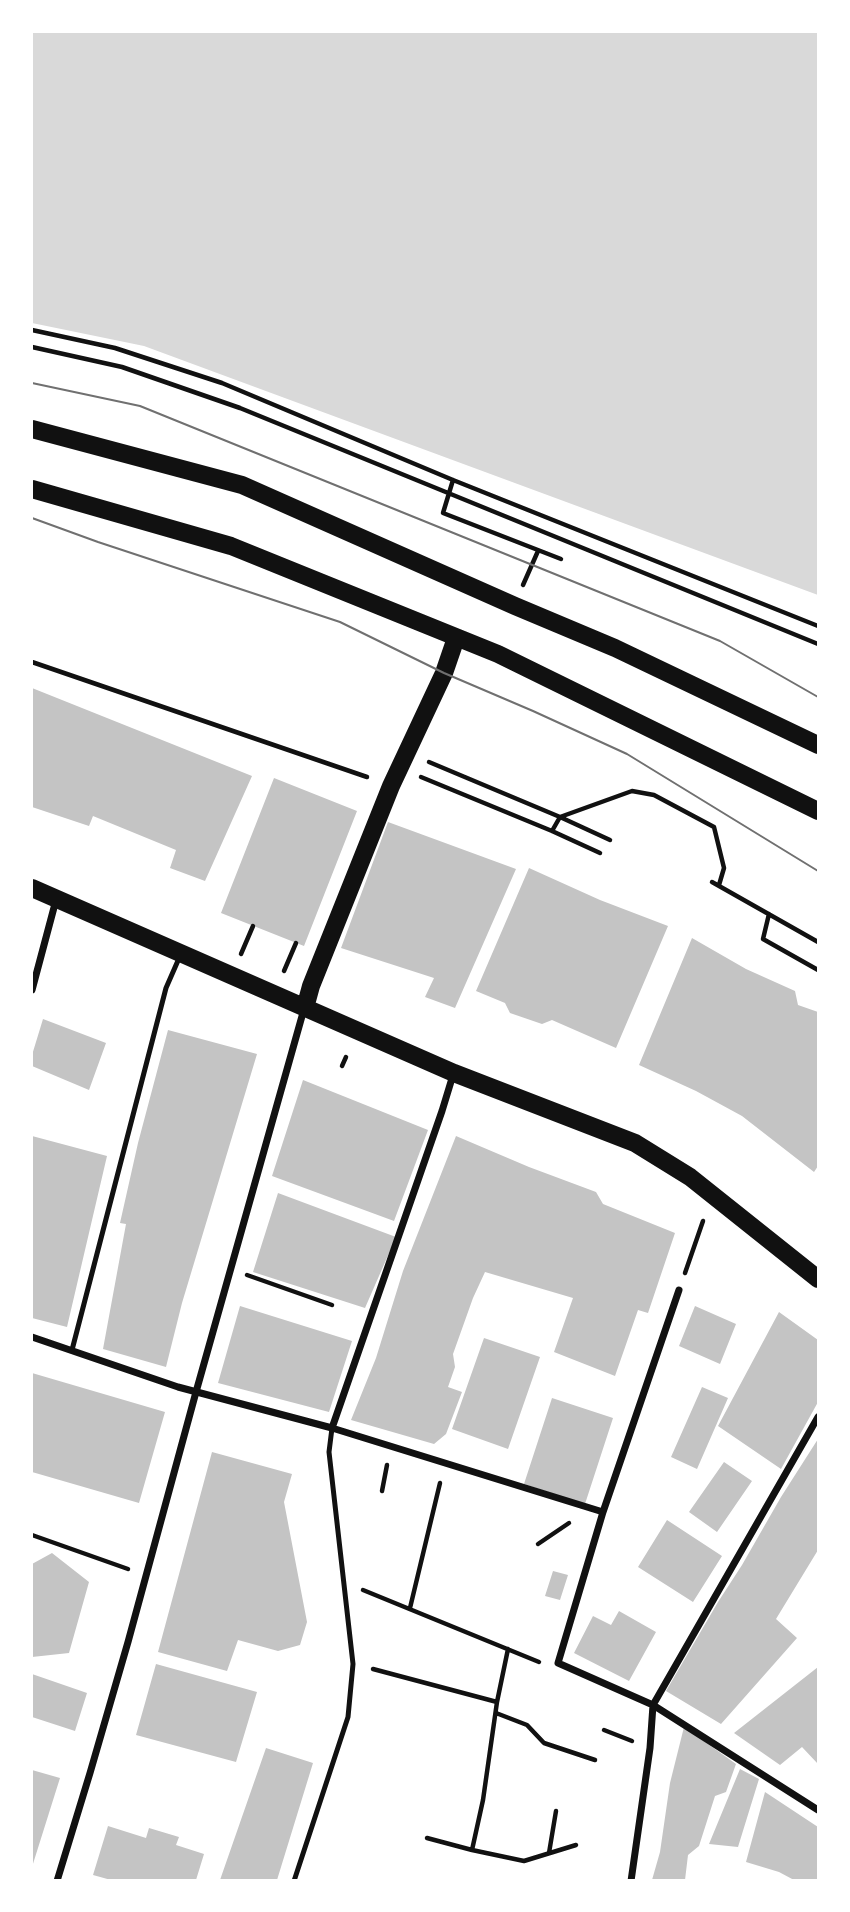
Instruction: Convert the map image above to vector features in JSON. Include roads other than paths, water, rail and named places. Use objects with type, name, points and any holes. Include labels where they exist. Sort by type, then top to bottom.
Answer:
[{"type":"main road","points":[[32,429],[242,485],[615,648],[818,745]]},
{"type":"main road","points":[[32,489],[231,546],[498,654],[818,811]]},
{"type":"main road","points":[[304,1008],[391,786],[444,673],[456,638]]},
{"type":"main road","points":[[32,888],[454,1073],[635,1143],[690,1177],[818,1279]]},
{"type":"street","points":[[32,990],[57,900]]},
{"type":"street","points":[[57,1881],[90,1773],[304,1008]]},
{"type":"street","points":[[332,1428],[454,1073]]},
{"type":"street","points":[[679,1290],[603,1512],[558,1663],[653,1705],[818,1810]]},
{"type":"street","points":[[32,1337],[196,1392],[332,1428],[603,1512]]},
{"type":"street","points":[[631,1881],[650,1748],[653,1705],[818,1417]]},
{"type":"lane","points":[[72,1350],[166,988],[181,953]]},
{"type":"lane","points":[[294,1881],[348,1717],[353,1664],[329,1452],[332,1428]]},
{"type":"tram line","points":[[32,383],[140,406],[720,641],[818,697]]},
{"type":"tram line","points":[[32,518],[340,622],[444,673],[627,754],[818,871]]}]
